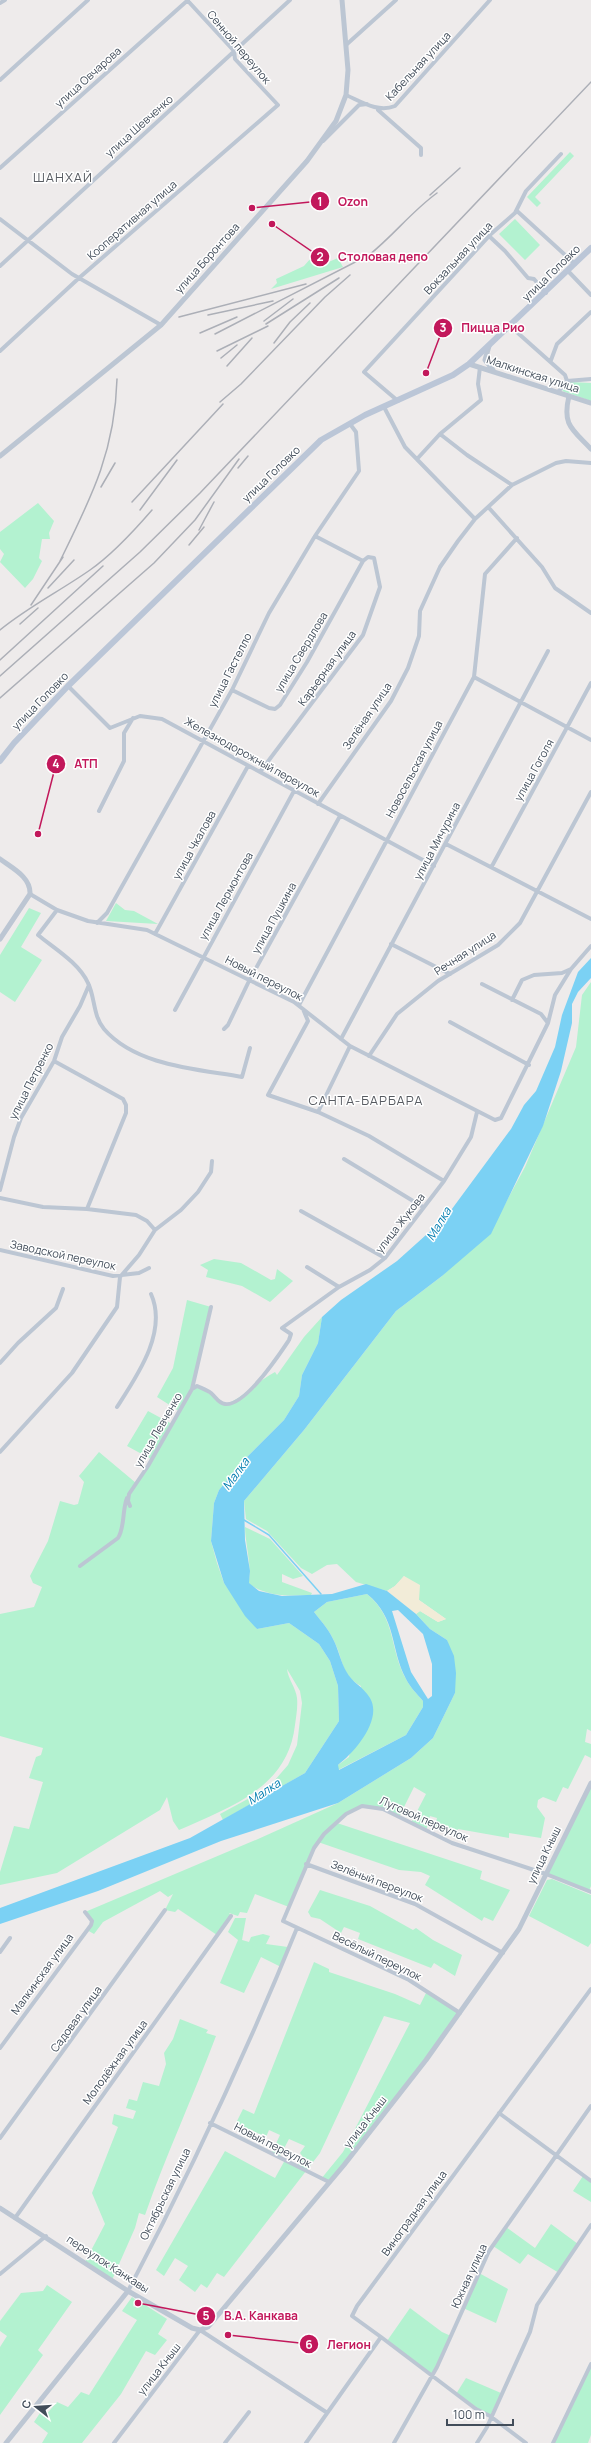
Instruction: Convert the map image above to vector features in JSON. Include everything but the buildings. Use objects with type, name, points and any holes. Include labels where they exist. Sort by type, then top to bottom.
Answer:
[{"type":"main road","name":"улица Головко","points":[[0,761],[14,743],[68,686],[321,440],[384,407],[453,374],[469,364],[591,249]]},
{"type":"street","points":[[0,3],[5,0]]},
{"type":"street","points":[[0,80],[88,0]]},
{"type":"street","name":"Сенной переулок","points":[[187,0],[234,51],[235,59],[278,105]]},
{"type":"street","name":"улица Овчарова","points":[[0,168],[187,0]]},
{"type":"street","name":"улица Шевченко","points":[[0,266],[290,0]]},
{"type":"street","name":"улица Боронтова","points":[[0,456],[160,325],[308,161],[341,112],[346,95],[348,70],[342,0]]},
{"type":"street","points":[[346,45],[396,0]]},
{"type":"street","name":"Кабельная улица","points":[[346,95],[376,108],[386,110],[395,106],[490,0]]},
{"type":"street","points":[[317,147],[359,105],[369,104]]},
{"type":"street","name":"Кооперативная улица","points":[[0,352],[79,278],[278,105]]},
{"type":"street","points":[[376,108],[421,148],[421,155]]},
{"type":"street","name":"Вокзальная улица","points":[[398,401],[364,372],[489,236],[517,211],[526,192],[561,154]]},
{"type":"street","points":[[517,211],[576,264]]},
{"type":"street","points":[[0,219],[79,278],[160,325]]},
{"type":"street","points":[[489,236],[506,250],[528,278],[534,279],[546,293]]},
{"type":"street","points":[[568,272],[591,295]]},
{"type":"street","points":[[551,360],[557,344],[591,313]]},
{"type":"street","points":[[510,326],[551,360],[565,375],[566,380],[558,392]]},
{"type":"street","points":[[488,346],[485,360],[489,368],[495,372]]},
{"type":"street","name":"Малкинская улица","points":[[469,364],[591,402]]},
{"type":"street","points":[[417,459],[440,434],[481,400],[478,384],[480,367]]},
{"type":"street","points":[[566,380],[591,379]]},
{"type":"street","points":[[569,396],[566,410],[567,423],[591,448]]},
{"type":"street","points":[[384,407],[401,440],[417,459],[476,519]]},
{"type":"street","name":"улица Гастелло","points":[[96,923],[107,913],[201,741],[232,690],[269,613],[315,536],[359,471],[356,432],[350,424]]},
{"type":"street","points":[[440,434],[467,455],[512,484]]},
{"type":"street","name":"Зелёная улица","points":[[318,804],[391,701],[408,668],[419,636],[420,611],[440,567],[458,541],[476,519],[512,484],[556,463],[566,461],[591,463]]},
{"type":"street","points":[[489,508],[542,567],[555,588],[591,613]]},
{"type":"street","name":"Карьерная улица","points":[[260,772],[363,635],[380,587],[374,558],[368,557],[363,561],[315,536]]},
{"type":"street","name":"Новосельская улица","points":[[300,1006],[386,840],[474,677],[485,574],[517,538]]},
{"type":"street","name":"улица Свердлова","points":[[232,690],[269,708],[275,709],[280,705],[307,662],[363,561]]},
{"type":"street","name":"улица Мичурина","points":[[341,1039],[548,650]]},
{"type":"street","points":[[474,677],[591,740]]},
{"type":"street","name":"улица Гоголя","points":[[492,866],[591,683]]},
{"type":"street","name":"Железнодорожный переулок","points":[[68,686],[110,728],[133,718],[154,716],[434,866]]},
{"type":"street","points":[[99,811],[124,761],[124,733],[133,718]]},
{"type":"street","name":"улица Чкалова","points":[[155,934],[248,766]]},
{"type":"street","name":"улица Лермонтова","points":[[175,1010],[294,790]]},
{"type":"street","name":"Речная улица","points":[[370,1056],[397,1014],[450,974],[498,945],[520,923],[591,792]]},
{"type":"street","name":"улица Пушкина","points":[[224,1029],[228,1025],[249,981],[340,816]]},
{"type":"street","points":[[446,844],[492,866],[591,919]]},
{"type":"street","points":[[0,859],[27,880],[30,894],[0,940]]},
{"type":"street","name":"Новый переулок","points":[[30,894],[57,910],[96,923],[135,926],[203,957],[300,1006],[350,1046],[490,1119],[501,1118],[529,1065]]},
{"type":"street","points":[[57,910],[38,935],[81,971],[89,984],[96,1011],[103,1028],[122,1045],[148,1058],[242,1077],[250,1048]]},
{"type":"street","points":[[391,944],[450,974]]},
{"type":"street","points":[[450,1022],[529,1065],[548,1023],[555,995],[571,969],[591,946]]},
{"type":"street","points":[[512,1000],[522,980],[534,975],[562,973],[571,969]]},
{"type":"street","name":"улица Петренко","points":[[0,1190],[2,1170],[21,1118],[54,1061],[62,1037],[77,1012],[89,984]]},
{"type":"street","points":[[482,984],[541,1014],[548,1023]]},
{"type":"street","points":[[300,1006],[308,1021],[268,1095],[318,1112],[369,1136],[444,1180]]},
{"type":"street","points":[[318,1112],[350,1046]]},
{"type":"street","points":[[54,1061],[123,1099],[126,1105],[126,1113],[87,1209]]},
{"type":"street","name":"улица Жукова","points":[[282,1328],[339,1287],[370,1270],[385,1258],[444,1180],[471,1137],[477,1112]]},
{"type":"street","points":[[344,1159],[423,1207]]},
{"type":"street","name":"Заводской переулок","points":[[0,1452],[72,1374],[117,1307],[118,1280],[139,1255],[155,1230],[181,1210],[198,1192],[211,1172],[212,1161]]},
{"type":"street","points":[[0,1198],[44,1207],[87,1209],[136,1215],[147,1221],[155,1230]]},
{"type":"street","points":[[300,1210],[385,1258]]},
{"type":"street","name":"Заводской переулок","points":[[0,1250],[112,1276],[122,1276],[149,1268]]},
{"type":"street","points":[[307,1267],[339,1287]]},
{"type":"street","points":[[0,1363],[18,1343],[56,1308],[62,1289]]},
{"type":"street","points":[[117,1407],[134,1380],[148,1349],[156,1320],[156,1308],[151,1294]]},
{"type":"street","points":[[192,1389],[211,1307]]},
{"type":"street","name":"улица Левченко","points":[[80,1566],[118,1538],[122,1532],[123,1508],[192,1389],[197,1386],[211,1393],[219,1402],[226,1404],[237,1400],[264,1377],[289,1340],[291,1334],[282,1328]]},
{"type":"street","points":[[128,1498],[130,1506]]},
{"type":"street","name":"улица Кныш","points":[[114,2443],[200,2330],[210,2325],[329,2182],[426,2060],[460,2013],[519,1929],[591,1783]]},
{"type":"street","name":"Луговой переулок","points":[[306,1864],[314,1848],[324,1834],[346,1814],[362,1806],[383,1809],[452,1843],[546,1874],[591,1892]]},
{"type":"street","name":"Весёлый переулок","points":[[306,1864],[284,1921],[410,1980],[460,2013]]},
{"type":"street","name":"Зелёный переулок","points":[[306,1864],[415,1904],[503,1952]]},
{"type":"street","name":"Садовая улица","points":[[0,2138],[165,1910]]},
{"type":"street","name":"Малкинская улица","points":[[0,2048],[91,1925],[92,1921],[85,1912]]},
{"type":"street","name":"Молодёжная улица","points":[[15,2218],[230,1916]]},
{"type":"street","name":"Октябрьская улица","points":[[6,2443],[128,2291],[163,2223],[210,2123],[275,1982],[297,1928]]},
{"type":"street","points":[[0,1952],[10,1938]]},
{"type":"street","name":"Виноградная улица","points":[[381,2337],[352,2316],[357,2306],[591,1989]]},
{"type":"street","name":"Южная улица","points":[[394,2443],[437,2367],[489,2251],[555,2155],[591,2106]]},
{"type":"street","points":[[499,2113],[591,2182]]},
{"type":"street","name":"Новый переулок","points":[[210,2123],[329,2182]]},
{"type":"street","name":"переулок Канкавы","points":[[0,2208],[46,2236],[128,2291],[192,2328],[200,2330],[326,2412]]},
{"type":"street","points":[[477,2443],[487,2427],[490,2416],[530,2332],[537,2305],[591,2225]]},
{"type":"street","points":[[0,2274],[46,2236]]},
{"type":"street","points":[[116,2283],[121,2289],[121,2300],[130,2295],[137,2296]]},
{"type":"street","points":[[306,2443],[326,2412],[381,2337],[476,2409],[490,2416],[526,2443]]},
{"type":"street","points":[[553,2443],[591,2364]]},
{"type":"street","points":[[225,2443],[249,2412]]},
{"type":"green space","points":[[570,152],[574,156],[535,197],[541,203],[537,207],[527,197]]},
{"type":"green space","points":[[515,219],[540,245],[525,260],[499,234]]},
{"type":"green space","points":[[317,251],[326,263],[338,258],[343,267],[271,289],[277,283],[276,279],[304,266]]},
{"type":"green space","points":[[571,382],[591,383],[591,401],[562,391]]},
{"type":"green space","points":[[38,503],[54,521],[49,533],[50,539],[42,539],[39,558],[42,561],[33,579],[25,588],[0,562],[4,554],[0,549],[0,532]]},
{"type":"green space","points":[[116,903],[125,910],[134,911],[158,924],[106,921]]},
{"type":"green space","points":[[29,908],[41,913],[21,947],[42,960],[15,1002],[0,992],[0,955]]},
{"type":"green space","points":[[591,982],[591,1731],[587,1729],[585,1742],[591,1744],[591,1758],[585,1755],[568,1789],[563,1787],[556,1802],[543,1797],[538,1800],[537,1807],[545,1818],[541,1838],[509,1833],[509,1838],[458,1829],[456,1833],[448,1830],[434,1829],[437,1818],[430,1816],[426,1831],[411,1823],[426,1794],[414,1787],[399,1817],[381,1810],[366,1807],[352,1811],[337,1823],[482,1871],[480,1879],[510,1890],[493,1921],[484,1917],[482,1921],[425,1885],[430,1876],[421,1872],[399,1870],[318,1842],[289,1907],[255,1894],[247,1913],[240,1912],[238,1916],[229,1913],[231,1916],[217,1935],[178,1909],[175,1912],[165,1910],[173,1894],[168,1897],[160,1891],[103,1922],[94,1934],[87,1930],[92,1921],[85,1912],[258,1839],[338,1803],[411,1758],[433,1738],[455,1693],[447,1640],[430,1629],[416,1614],[420,1611],[438,1622],[446,1619],[419,1600],[404,1576],[395,1586],[387,1591],[356,1582],[337,1564],[327,1565],[312,1574],[301,1568],[267,1531],[246,1519],[244,1501],[304,1430],[396,1311],[442,1276],[504,1206],[525,1167],[576,1047],[582,995]]},
{"type":"green space","points":[[214,1259],[241,1263],[271,1280],[275,1279],[277,1269],[293,1281],[270,1302],[242,1286],[206,1277],[208,1270],[200,1265]]},
{"type":"green space","points":[[187,1300],[211,1307],[192,1388],[197,1386],[226,1404],[233,1401],[275,1372],[277,1375],[304,1337],[322,1317],[318,1343],[302,1375],[299,1396],[284,1420],[243,1461],[219,1490],[214,1503],[211,1541],[224,1583],[257,1629],[289,1623],[319,1644],[330,1661],[338,1686],[339,1721],[305,1773],[223,1820],[220,1814],[268,1788],[288,1765],[297,1745],[302,1703],[300,1691],[287,1669],[297,1701],[297,1712],[290,1747],[281,1765],[269,1780],[254,1792],[218,1813],[179,1830],[173,1821],[167,1797],[160,1810],[57,1873],[0,1885],[0,1872],[14,1826],[29,1829],[43,1782],[29,1778],[36,1757],[41,1755],[43,1748],[0,1736],[0,1614],[34,1607],[42,1587],[33,1583],[30,1576],[48,1541],[60,1501],[74,1505],[78,1504],[84,1482],[79,1476],[99,1452],[136,1483],[151,1459],[127,1446],[148,1411],[172,1424],[179,1411],[157,1397],[173,1368]]},
{"type":"green space","points":[[245,1527],[270,1539],[303,1576],[293,1579],[282,1574],[282,1582],[312,1593],[311,1595],[278,1595],[255,1588],[248,1583],[250,1571]]},
{"type":"green space","points":[[367,1594],[377,1604],[388,1624],[401,1668],[410,1685],[423,1701],[423,1707],[406,1735],[338,1770],[338,1765],[349,1757],[361,1686],[346,1673],[333,1639],[314,1612],[327,1602]]},
{"type":"green space","points":[[591,1783],[591,1886],[589,1891],[546,1874]]},
{"type":"green space","points":[[552,1879],[591,1895],[591,1943],[588,1947],[529,1916],[547,1880]]},
{"type":"green space","points":[[320,1890],[370,1906],[413,1930],[416,1928],[433,1940],[462,1955],[455,1976],[434,1963],[431,1968],[358,1939],[360,1933],[344,1927],[341,1933],[320,1919],[311,1917],[308,1912]]},
{"type":"green space","points":[[235,1918],[246,1918],[242,1940],[249,1942],[251,1937],[263,1934],[270,1936],[266,1944],[288,1947],[281,1967],[261,1957],[244,1993],[220,1983],[238,1940],[228,1932]]},
{"type":"green space","points":[[314,1962],[329,1969],[329,1972],[395,1994],[420,2005],[427,1991],[460,2013],[329,2182],[321,2179],[343,2152],[410,2023],[384,2016],[320,2153],[224,2277],[217,2273],[207,2288],[201,2284],[195,2292],[179,2280],[188,2266],[175,2258],[164,2276],[156,2270],[225,2151],[275,2178],[285,2160],[295,2166],[301,2163],[303,2157],[300,2153],[305,2146],[289,2139],[279,2158],[271,2154],[280,2135],[269,2130],[266,2137],[236,2123],[243,2109],[254,2114]]},
{"type":"green space","points":[[180,2019],[208,2030],[206,2033],[216,2036],[145,2215],[139,2213],[135,2228],[112,2280],[85,2262],[105,2224],[92,2193],[118,2127],[112,2124],[114,2114],[133,2119],[136,2111],[126,2108],[129,2099],[137,2101],[143,2082],[159,2086],[166,2064],[164,2053],[173,2039]]},
{"type":"green space","points":[[583,2176],[591,2182],[591,2202],[573,2191]]},
{"type":"green space","points":[[551,2224],[578,2244],[559,2273],[528,2254],[520,2264],[493,2246],[506,2227],[535,2248]]},
{"type":"green space","points":[[479,2273],[508,2289],[496,2323],[463,2308]]},
{"type":"green space","points":[[47,2285],[72,2302],[38,2350],[43,2355],[0,2415],[0,2347],[7,2336],[0,2331],[0,2321],[21,2293],[43,2291]]},
{"type":"green space","points":[[132,2297],[136,2300],[133,2306],[138,2308],[142,2303],[167,2319],[158,2334],[167,2340],[155,2355],[146,2351],[121,2394],[82,2443],[42,2443],[48,2433],[34,2422],[40,2413],[44,2417],[57,2402],[68,2407],[81,2392],[89,2395],[137,2320],[122,2311]]},
{"type":"green space","points":[[410,2308],[442,2332],[451,2336],[431,2376],[387,2341]]},
{"type":"green space","points":[[591,2364],[591,2435],[588,2443],[553,2443]]},
{"type":"green space","points":[[466,2378],[501,2393],[490,2416],[456,2394]]},
{"type":"sand","points":[[404,1576],[420,1585],[419,1600],[446,1619],[438,1622],[420,1611],[416,1614],[387,1591],[395,1586]]},
{"type":"water","name":"Малка","points":[[591,958],[591,978],[578,992],[572,1004],[572,1023],[561,1071],[543,1126],[491,1234],[442,1276],[396,1311],[304,1430],[244,1501],[245,1540],[250,1571],[249,1583],[259,1591],[282,1596],[332,1594],[366,1584],[387,1591],[416,1614],[430,1629],[447,1640],[454,1656],[456,1673],[455,1693],[433,1738],[411,1758],[338,1803],[221,1841],[98,1891],[0,1924],[0,1908],[190,1838],[305,1773],[339,1721],[338,1686],[330,1661],[319,1644],[289,1623],[257,1629],[245,1616],[224,1583],[211,1541],[214,1503],[219,1490],[243,1461],[284,1420],[299,1396],[302,1375],[318,1343],[322,1317],[341,1300],[397,1261],[446,1217],[511,1129],[524,1105],[536,1091],[555,1047],[562,1015],[578,972]],"holes":[[[367,1594],[377,1603],[384,1613],[392,1634],[401,1668],[406,1679],[423,1701],[423,1707],[406,1735],[339,1770],[338,1765],[352,1753],[370,1726],[373,1716],[373,1707],[370,1698],[364,1690],[348,1675],[331,1634],[314,1612],[327,1602]],[[398,1610],[423,1634],[432,1664],[432,1696],[428,1699],[411,1672],[392,1611]]]},
{"type":"waterway","points":[[244,1520],[269,1535],[321,1594]]},
{"type":"railway","points":[[0,676],[140,552],[200,493],[591,82]]},
{"type":"railway","points":[[430,195],[460,168]]},
{"type":"railway","points":[[215,334],[369,255],[437,193]]},
{"type":"railway","points":[[220,402],[241,384],[325,297],[350,275]]},
{"type":"railway","points":[[266,324],[339,278]]},
{"type":"railway","points":[[179,317],[306,284]]},
{"type":"railway","points":[[264,321],[293,299]]},
{"type":"railway","points":[[208,315],[273,301]]},
{"type":"railway","points":[[274,343],[290,322],[310,303]]},
{"type":"railway","points":[[200,333],[237,317]]},
{"type":"railway","points":[[217,351],[268,326]]},
{"type":"railway","points":[[227,366],[252,338]]},
{"type":"railway","points":[[221,358],[237,345]]},
{"type":"railway","points":[[60,561],[91,495],[106,452],[112,429],[117,379]]},
{"type":"railway","points":[[132,502],[223,404]]},
{"type":"railway","points":[[238,468],[248,456]]},
{"type":"railway","points":[[0,698],[154,563],[195,520],[239,459]]},
{"type":"railway","points":[[140,510],[177,460]]},
{"type":"railway","points":[[101,487],[115,463]]},
{"type":"railway","points":[[199,530],[214,502]]},
{"type":"railway","points":[[0,630],[22,614],[79,578],[107,557],[152,510]]},
{"type":"railway","points":[[189,545],[204,527]]},
{"type":"railway","points":[[31,605],[63,557]]},
{"type":"railway","points":[[48,588],[74,560]]},
{"type":"railway","points":[[0,660],[103,566]]},
{"type":"railway","points":[[20,624],[38,608]]},
{"type":"place","name":"Ozon","points":[[252,208]]},
{"type":"place","name":"Столовая депо","points":[[272,224]]},
{"type":"place","name":"Пицца Рио","points":[[426,373]]},
{"type":"place","name":"АТП","points":[[38,834]]},
{"type":"place","name":"В.А. Канкава","points":[[138,2303]]},
{"type":"place","name":"Легион","points":[[228,2335]]},
{"type":"district","name":"ШАНХАЙ","points":[[63,177]]},
{"type":"district","name":"САНТА-БАРБАРА","points":[[366,1100]]}]
